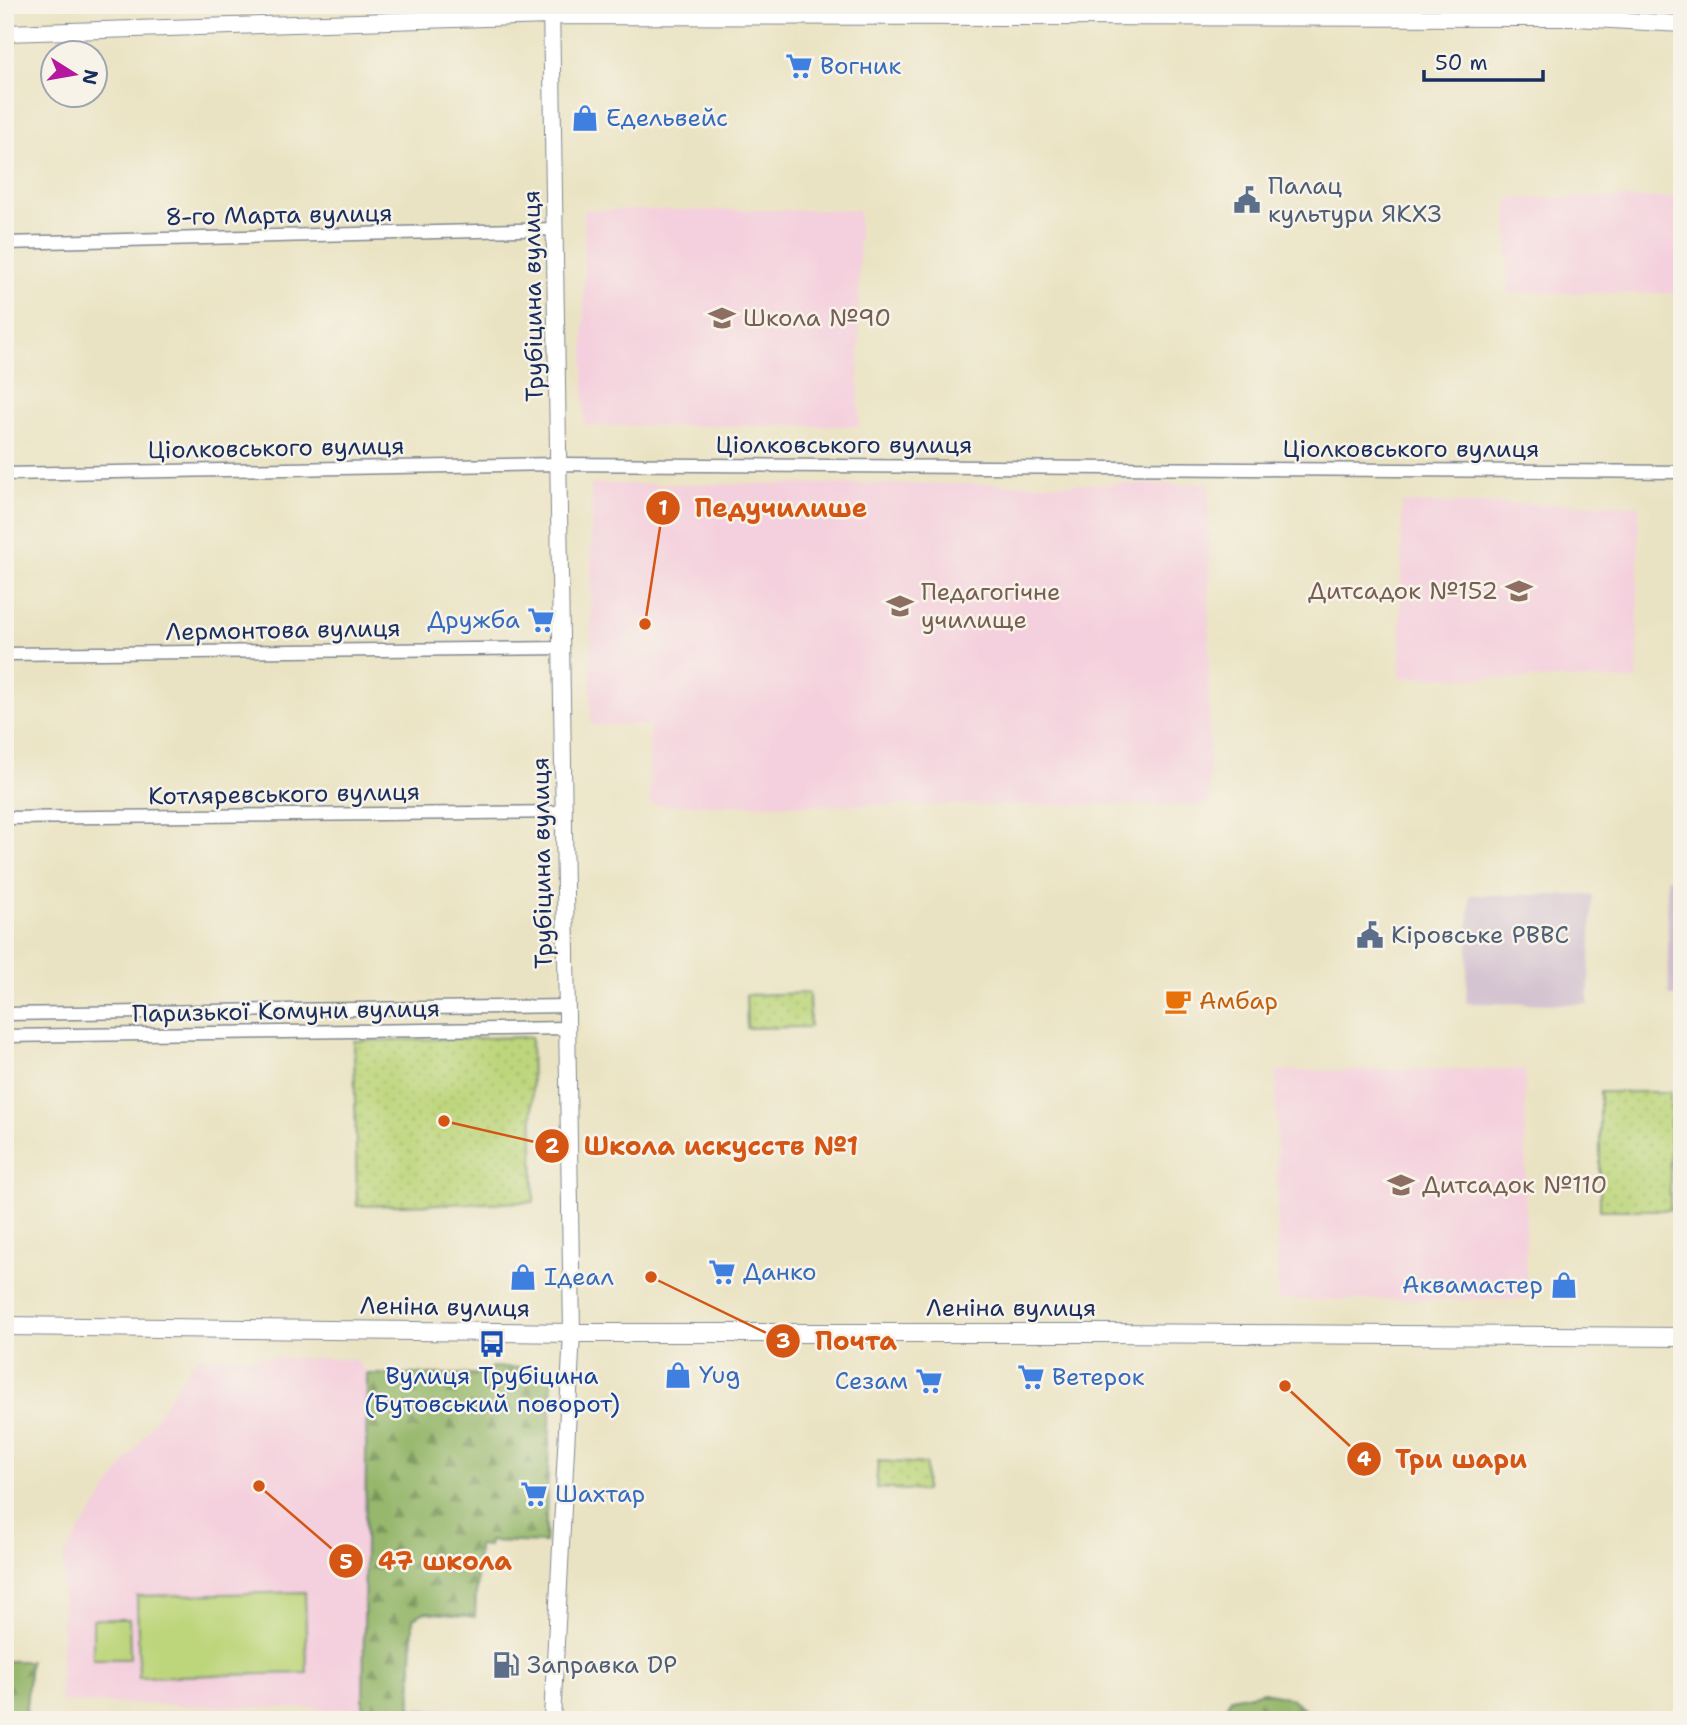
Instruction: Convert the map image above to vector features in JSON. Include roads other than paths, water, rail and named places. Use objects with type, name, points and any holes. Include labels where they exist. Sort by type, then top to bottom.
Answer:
[{"type":"main road","name":"Леніна вулиця","points":[[5,1326],[572,1333],[1682,1337]]},
{"type":"street","points":[[5,33],[551,11],[1250,11],[1576,18],[1682,24]]},
{"type":"street","name":"Трубіцина вулиця","points":[[551,11],[572,1333],[552,1720]]},
{"type":"street","name":"8-го Марта вулиця","points":[[5,243],[555,229]]},
{"type":"street","name":"Ціолковського вулиця","points":[[5,474],[559,464],[1682,472]]},
{"type":"street","name":"Лермонтова вулиця","points":[[5,654],[562,649]]},
{"type":"street","name":"Котляревського вулиця","points":[[5,818],[564,812]]},
{"type":"street","name":"Паризької Комуни вулиця","points":[[5,1014],[568,1006]]},
{"type":"street","name":"Паризької Комуни вулиця","points":[[5,1036],[568,1028]]},
{"type":"place","name":"Вогник","points":[[799,66]]},
{"type":"place","name":"Едельвейс","points":[[585,118]]},
{"type":"place","name":"Палац культури ЯКХЗ","points":[[1247,200]]},
{"type":"place","name":"Школа №90","points":[[722,318]]},
{"type":"place","name":"Дитсадок №152","points":[[1519,591]]},
{"type":"place","name":"Педагогічне училище","points":[[900,606]]},
{"type":"place","name":"Дружба","points":[[541,620]]},
{"type":"place","name":"Педучилише","points":[[645,624]]},
{"type":"place","name":"Кіровське РВВС","points":[[1370,935]]},
{"type":"place","name":"Амбар","points":[[1178,1001]]},
{"type":"place","name":"Школа искусств №1","points":[[444,1121]]},
{"type":"place","name":"Дитсадок №110","points":[[1401,1185]]},
{"type":"place","name":"Данко","points":[[722,1272]]},
{"type":"place","name":"Ідеал","points":[[523,1277]]},
{"type":"place","name":"Почта","points":[[651,1277]]},
{"type":"place","name":"Аквамастер","points":[[1564,1285]]},
{"type":"place","name":"Вулиця Трубіцина (Бутовський поворот)","points":[[492,1344]]},
{"type":"place","name":"Yug","points":[[678,1375]]},
{"type":"place","name":"Ветерок","points":[[1031,1377]]},
{"type":"place","name":"Сезам","points":[[929,1381]]},
{"type":"place","name":"Три шари","points":[[1285,1386]]},
{"type":"place","name":"47 школа","points":[[259,1486]]},
{"type":"place","name":"Шахтар","points":[[534,1494]]},
{"type":"place","name":"Заправка DP","points":[[506,1665]]}]
